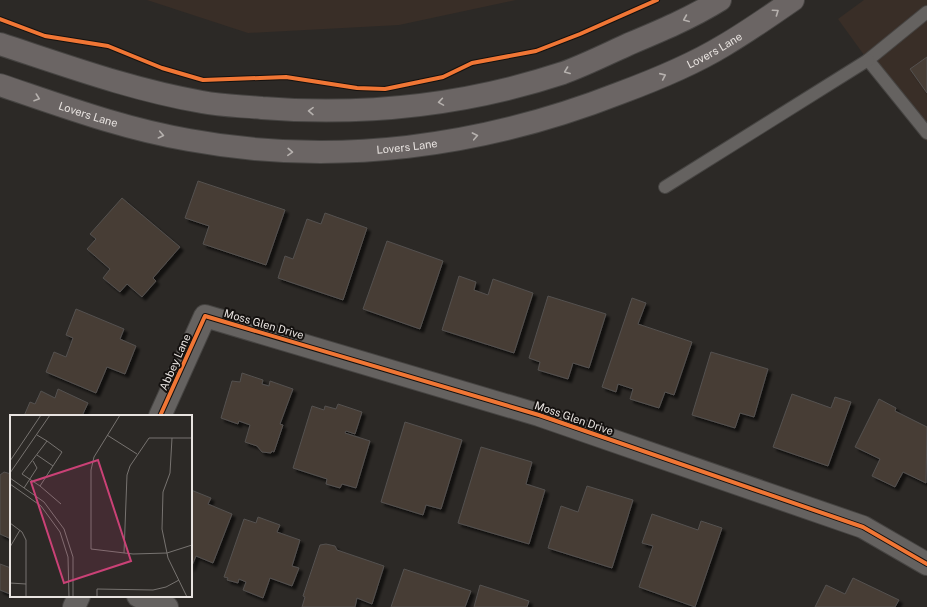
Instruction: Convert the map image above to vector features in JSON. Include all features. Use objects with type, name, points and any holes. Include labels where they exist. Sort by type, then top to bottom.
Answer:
[{"type":"street","points":[[0,44],[119,82],[204,103],[294,110],[338,111],[383,109],[480,96],[566,72],[696,16],[720,0]]},
{"type":"street","name":"Lovers Lane","points":[[0,85],[110,122],[141,131],[190,141],[255,150],[320,153],[402,148],[487,134],[581,109],[684,67],[722,46],[792,0]]},
{"type":"street","name":"Abbey Lane","points":[[160,415],[206,316]]},
{"type":"street","name":"Moss Glen Drive","points":[[206,316],[539,415],[863,527],[927,564]]},
{"type":"street","points":[[74,607],[79,597]]},
{"type":"street","points":[[141,597],[168,607]]},
{"type":"lane","points":[[665,187],[868,60],[927,12]]},
{"type":"lane","points":[[868,60],[927,133]]},
{"type":"shaded area","points":[[147,0],[516,0],[399,25],[248,33]]},
{"type":"shaded area","points":[[864,0],[927,0],[927,142],[838,19]]},
{"type":"building","points":[[927,57],[927,93],[910,69]]},
{"type":"building","points":[[198,181],[285,210],[266,265],[203,244],[209,226],[185,218]]},
{"type":"building","points":[[122,198],[180,247],[153,278],[156,281],[142,297],[127,284],[120,292],[103,278],[110,269],[87,249],[96,239],[90,234]]},
{"type":"building","points":[[325,213],[367,228],[343,300],[278,278],[285,256],[293,259],[307,219],[321,224]]},
{"type":"building","points":[[387,241],[443,261],[420,329],[363,309]]},
{"type":"building","points":[[459,276],[476,282],[474,290],[488,295],[493,279],[533,293],[514,353],[442,330]]},
{"type":"building","points":[[548,296],[606,314],[589,368],[573,363],[568,379],[538,370],[540,362],[529,358]]},
{"type":"building","points":[[632,298],[646,303],[638,324],[692,342],[674,395],[665,392],[659,408],[630,399],[633,389],[618,384],[616,392],[602,387]]},
{"type":"building","points":[[76,309],[124,329],[120,339],[136,346],[125,374],[107,367],[96,393],[46,372],[54,352],[66,357],[73,338],[66,335]]},
{"type":"building","points":[[711,352],[768,369],[754,417],[740,413],[735,428],[692,415]]},
{"type":"building","points":[[242,373],[263,380],[262,384],[269,386],[270,381],[293,389],[280,424],[283,425],[274,452],[262,452],[257,446],[245,442],[250,425],[239,421],[238,424],[221,418],[232,381],[240,382]]},
{"type":"building","points":[[58,389],[88,403],[82,415],[24,415],[30,402],[35,404],[41,391],[55,398]]},
{"type":"building","points":[[792,394],[831,408],[835,397],[851,402],[828,466],[773,447]]},
{"type":"building","points":[[879,399],[896,408],[895,411],[927,427],[926,483],[903,472],[895,487],[872,476],[880,459],[855,447]]},
{"type":"building","points":[[338,404],[362,412],[355,434],[346,431],[345,433],[370,441],[356,488],[342,484],[340,488],[326,484],[327,479],[293,468],[312,406],[324,410],[325,406],[336,409]]},
{"type":"building","points":[[405,422],[462,440],[441,509],[426,505],[423,515],[381,502]]},
{"type":"building","points":[[481,447],[532,462],[526,484],[545,490],[529,544],[458,523]]},
{"type":"building","points":[[4,472],[10,474],[10,539],[0,534],[0,475]]},
{"type":"building","points":[[587,486],[633,500],[612,568],[548,548],[561,506],[578,512]]},
{"type":"building","points":[[192,490],[211,498],[208,504],[232,514],[213,563],[196,556],[192,566]]},
{"type":"building","points":[[652,514],[698,530],[701,521],[722,528],[695,607],[639,587],[653,546],[642,543]]},
{"type":"building","points":[[258,517],[280,525],[277,532],[300,540],[292,566],[299,568],[292,586],[270,578],[263,598],[243,590],[246,582],[239,579],[238,583],[227,580],[228,578],[224,577],[244,519],[256,523]]},
{"type":"building","points":[[326,544],[335,546],[337,550],[384,566],[372,604],[357,598],[355,607],[302,607],[305,597],[303,596],[320,545]]},
{"type":"building","points":[[0,564],[10,568],[10,594],[0,590]]},
{"type":"building","points":[[404,569],[471,591],[465,607],[391,607]]},
{"type":"building","points":[[853,578],[899,600],[895,607],[815,607],[826,585],[845,594]]},
{"type":"building","points":[[480,585],[529,601],[527,607],[474,607]]},
{"type":"cycle path","points":[[0,19],[45,36],[108,46],[162,68],[203,80],[286,77],[357,88],[385,89],[443,77],[472,63],[536,51],[580,34],[657,0]]},
{"type":"cycle path","points":[[160,415],[205,316],[539,415],[863,527],[927,564]]}]
